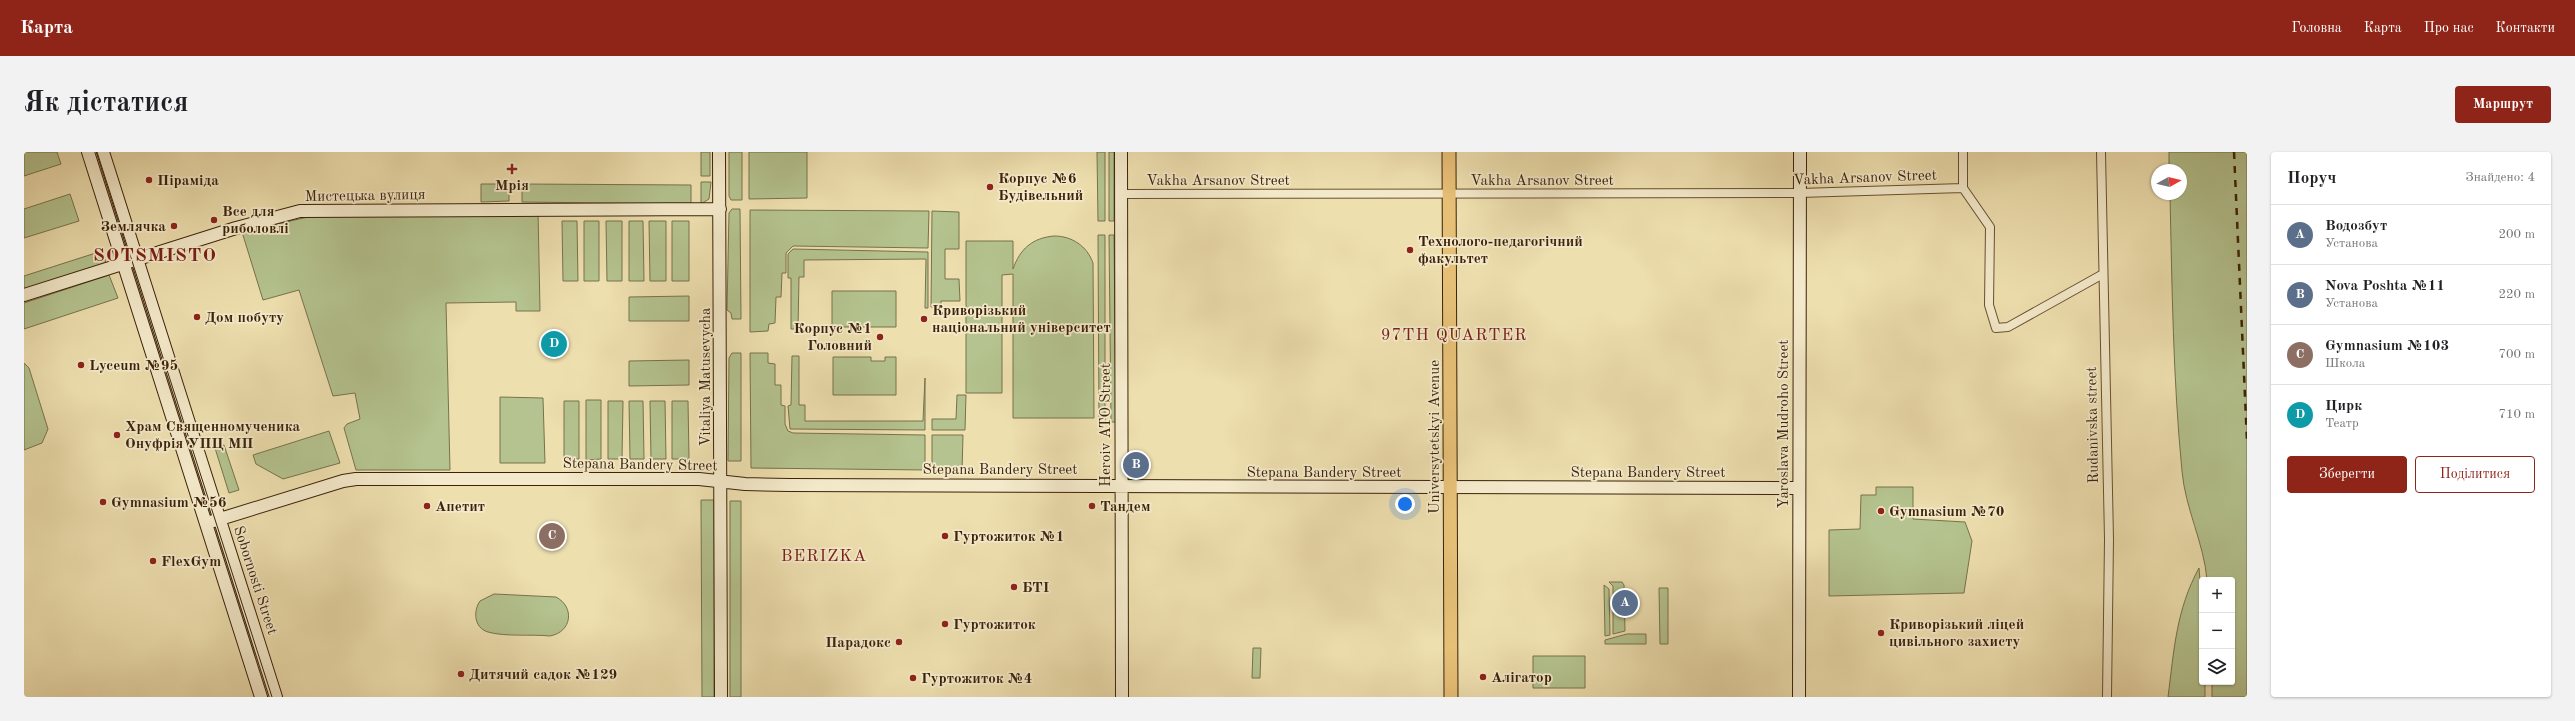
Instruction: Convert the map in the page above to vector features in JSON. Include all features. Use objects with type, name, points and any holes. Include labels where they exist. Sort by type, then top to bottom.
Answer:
[{"type":"main road","name":"Universytetskyi Avenue","points":[[1449,152],[1451,697]]},
{"type":"street","name":"Sobornosti Street","points":[[88,152],[261,697]]},
{"type":"street","name":"Sobornosti Street","points":[[103,152],[276,697]]},
{"type":"street","name":"Vitaliya Matusevycha","points":[[719,152],[721,697]]},
{"type":"street","name":"Heroiv ATO Street","points":[[1121,152],[1122,697]]},
{"type":"street","name":"Yaroslava Mudroho Street","points":[[1799,697],[1800,152]]},
{"type":"street","points":[[1963,152],[1963,188],[1990,227],[1989,305],[1996,328],[2008,328],[2103,274]]},
{"type":"street","name":"Rudanivska street","points":[[2101,152],[2109,539],[2106,697]]},
{"type":"street","name":"Vakha Arsanov Street","points":[[1121,194],[1800,193],[1963,188]]},
{"type":"street","name":"Мистецька вулиця","points":[[24,295],[266,218],[300,211],[720,209]]},
{"type":"street","name":"Stepana Bandery Street","points":[[207,523],[356,479],[699,479],[721,482],[788,485],[1799,488]]},
{"type":"green space","points":[[24,152],[57,152],[61,164],[24,176]]},
{"type":"green space","points":[[701,152],[710,152],[710,176],[701,176]]},
{"type":"green space","points":[[729,152],[742,152],[742,200],[731,200],[729,196]]},
{"type":"green space","points":[[749,152],[807,152],[807,198],[749,199]]},
{"type":"green space","points":[[1097,152],[1105,152],[1105,221],[1098,221]]},
{"type":"green space","points":[[1109,152],[1114,152],[1114,221],[1109,221]]},
{"type":"green space","points":[[2169,152],[2247,152],[2247,697],[2212,697],[2212,685],[2235,685],[2235,577],[2207,577],[2202,553],[2184,485],[2179,436],[2175,367],[2170,200],[2187,200],[2187,164],[2169,164]]},
{"type":"green space","points":[[701,182],[711,182],[709,199],[701,204]]},
{"type":"green space","points":[[481,184],[509,184],[509,201],[481,202]]},
{"type":"green space","points":[[522,184],[691,185],[691,204],[522,202]]},
{"type":"green space","points":[[70,194],[79,221],[24,238],[24,209]]},
{"type":"green space","points":[[732,209],[740,209],[741,319],[732,319],[731,313],[727,310],[729,213]]},
{"type":"green space","points":[[538,210],[540,311],[516,311],[516,302],[446,303],[450,470],[356,470],[344,428],[347,424],[360,419],[355,393],[333,396],[299,290],[263,300],[242,232],[308,217]]},
{"type":"green space","points":[[750,210],[929,211],[928,248],[793,246],[786,253],[786,273],[782,273],[781,297],[776,297],[775,323],[769,324],[768,331],[750,332]]},
{"type":"green space","points":[[932,211],[959,212],[959,249],[945,249],[945,279],[959,279],[960,301],[941,301],[941,307],[931,307]]},
{"type":"green space","points":[[562,221],[577,221],[578,281],[563,281]]},
{"type":"green space","points":[[584,221],[599,221],[599,281],[584,281]]},
{"type":"green space","points":[[606,221],[622,221],[622,281],[607,281]]},
{"type":"green space","points":[[629,221],[643,221],[644,281],[629,281]]},
{"type":"green space","points":[[649,221],[666,221],[666,281],[650,281]]},
{"type":"green space","points":[[672,221],[689,221],[689,281],[672,281]]},
{"type":"green space","points":[[1098,235],[1105,235],[1105,421],[1099,421]]},
{"type":"green space","points":[[1109,235],[1114,235],[1116,422],[1111,422]]},
{"type":"green space","points":[[1061,236],[1078,243],[1087,252],[1093,263],[1094,418],[1013,418],[1013,274],[1002,275],[1002,393],[966,393],[966,241],[1013,241],[1013,269],[1023,250],[1039,239]]},
{"type":"green space","points":[[793,249],[928,252],[928,308],[925,308],[926,259],[804,260],[804,277],[799,277],[798,329],[791,329],[791,278],[788,278],[788,254]]},
{"type":"green space","points":[[102,251],[106,263],[24,289],[24,276]]},
{"type":"green space","points":[[109,275],[118,298],[24,329],[24,303]]},
{"type":"green space","points":[[832,291],[896,291],[896,327],[832,327]]},
{"type":"green space","points":[[689,296],[689,321],[629,321],[629,297]]},
{"type":"green space","points":[[732,353],[741,353],[741,461],[728,461],[729,358]]},
{"type":"green space","points":[[750,353],[768,353],[768,363],[775,364],[775,385],[781,385],[781,405],[785,406],[785,424],[788,431],[793,433],[925,435],[925,470],[751,468]]},
{"type":"green space","points":[[792,356],[799,356],[799,405],[805,405],[805,421],[923,421],[925,378],[925,430],[790,429],[788,406],[791,405]]},
{"type":"green space","points":[[833,357],[871,357],[871,361],[885,361],[885,357],[896,357],[896,395],[833,395]]},
{"type":"green space","points":[[689,360],[689,385],[629,386],[629,361]]},
{"type":"green space","points":[[24,363],[29,368],[48,429],[42,443],[24,450]]},
{"type":"green space","points":[[957,395],[966,395],[965,430],[932,430],[932,419],[956,419]]},
{"type":"green space","points":[[500,397],[543,398],[545,463],[500,463]]},
{"type":"green space","points":[[586,400],[601,400],[601,459],[586,460]]},
{"type":"green space","points":[[564,401],[579,401],[579,459],[564,459]]},
{"type":"green space","points":[[608,401],[623,401],[622,459],[608,459]]},
{"type":"green space","points":[[629,401],[643,401],[644,459],[630,459]]},
{"type":"green space","points":[[650,401],[665,401],[666,459],[651,459]]},
{"type":"green space","points":[[672,401],[688,401],[689,459],[672,459]]},
{"type":"green space","points":[[329,431],[340,463],[283,479],[256,464],[253,455]]},
{"type":"green space","points":[[932,435],[963,435],[962,471],[932,470]]},
{"type":"green space","points":[[224,445],[239,490],[229,493],[215,448]]},
{"type":"green space","points":[[1876,487],[1913,487],[1913,519],[1965,522],[1972,541],[1964,593],[1829,596],[1829,530],[1860,529],[1861,495],[1876,495]]},
{"type":"green space","points":[[701,500],[714,500],[714,697],[702,697]]},
{"type":"green space","points":[[730,501],[741,501],[741,697],[730,697]]},
{"type":"green space","points":[[2199,568],[2199,685],[2205,685],[2205,697],[2168,697],[2177,631],[2185,599]]},
{"type":"green space","points":[[1609,582],[1622,582],[1624,585],[1625,631],[1613,634],[1613,586]]},
{"type":"green space","points":[[1604,585],[1609,589],[1610,635],[1605,636]]},
{"type":"green space","points":[[1659,588],[1668,588],[1668,644],[1660,644]]},
{"type":"green space","points":[[494,594],[556,597],[562,601],[566,607],[568,613],[567,625],[557,634],[550,636],[495,634],[483,630],[477,623],[476,610],[480,601]]},
{"type":"green space","points":[[1627,634],[1646,634],[1646,644],[1605,644],[1605,640]]},
{"type":"green space","points":[[1253,648],[1261,648],[1260,678],[1252,678]]},
{"type":"green space","points":[[1533,656],[1585,656],[1585,688],[1533,688]]},
{"type":"tram line","points":[[97,152],[272,697]]},
{"type":"railway","points":[[2234,152],[2247,441]]},
{"type":"place","name":"Мрія","points":[[512,169]]},
{"type":"place","name":"Піраміда","points":[[149,180]]},
{"type":"place","name":"Корпус №6 Будівельний","points":[[990,187]]},
{"type":"place","name":"Все для риболовлі","points":[[214,220]]},
{"type":"place","name":"Землячка","points":[[174,226]]},
{"type":"place","name":"Технолого-педагогічний факультет","points":[[1410,250]]},
{"type":"place","name":"Дом побуту","points":[[197,317]]},
{"type":"place","name":"Криворізький національний університет","points":[[924,319]]},
{"type":"place","name":"Корпус №1 Головний","points":[[880,337]]},
{"type":"place","name":"Цирк","points":[[554,344]]},
{"type":"place","name":"Lyceum №95","points":[[81,365]]},
{"type":"place","name":"Храм Священномученика Онуфрія УПЦ МП","points":[[117,435]]},
{"type":"place","name":"Nova Poshta №11","points":[[1136,465]]},
{"type":"place","name":"Gymnasium №56","points":[[103,502]]},
{"type":"place","name":"Апетит","points":[[427,506]]},
{"type":"place","name":"Тандем","points":[[1092,506]]},
{"type":"place","name":"Gymnasium №70","points":[[1881,511]]},
{"type":"place","name":"Gymnasium №103","points":[[552,536]]},
{"type":"place","name":"Гуртожиток №1","points":[[945,536]]},
{"type":"place","name":"FlexGym","points":[[153,561]]},
{"type":"place","name":"БТІ","points":[[1014,587]]},
{"type":"place","name":"Водозбут","points":[[1625,603]]},
{"type":"place","name":"Гуртожиток","points":[[945,624]]},
{"type":"place","name":"Криворізький ліцей цивільного захисту","points":[[1881,633]]},
{"type":"place","name":"Парадокс","points":[[899,642]]},
{"type":"place","name":"Дитячий садок №129","points":[[461,674]]},
{"type":"place","name":"Алігатор","points":[[1483,677]]},
{"type":"place","name":"Гуртожиток №4","points":[[913,678]]},
{"type":"district","name":"SOTSMISTO","points":[[155,254]]},
{"type":"district","name":"97TH QUARTER","points":[[1454,334]]},
{"type":"district","name":"BERIZKA","points":[[824,555]]}]
